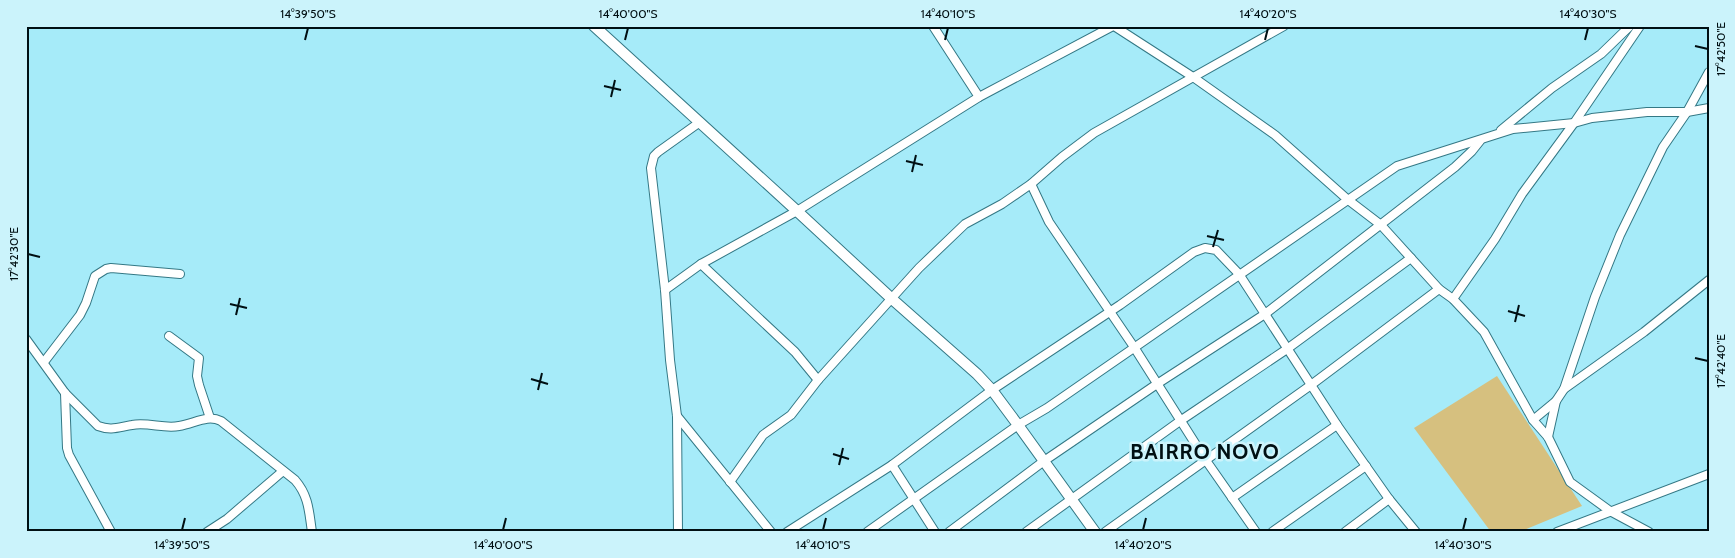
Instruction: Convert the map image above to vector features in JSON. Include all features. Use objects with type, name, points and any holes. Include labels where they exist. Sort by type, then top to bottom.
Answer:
[{"type":"street","points":[[594,26],[992,390],[1095,532]]},
{"type":"street","points":[[933,26],[979,97]]},
{"type":"street","points":[[665,290],[700,264],[797,211],[979,97],[1113,26],[1193,77],[1275,135],[1347,199],[1381,225],[1439,289],[1453,299],[1484,332],[1533,420],[1548,437],[1570,482],[1610,511],[1649,532]]},
{"type":"street","points":[[730,482],[763,435],[791,414],[818,380],[930,257],[965,224],[1002,204],[1031,184],[1094,133],[1284,26]]},
{"type":"street","points":[[1497,133],[1552,88],[1601,54],[1630,26]]},
{"type":"street","points":[[1453,299],[1495,239],[1522,194],[1574,123],[1640,26]]},
{"type":"street","points":[[1533,420],[1556,401],[1564,389],[1595,297],[1620,235],[1663,147],[1709,72]]},
{"type":"street","points":[[866,532],[1018,425],[1047,408],[1397,166],[1513,129],[1574,123],[1592,118],[1646,112],[1686,112],[1709,108]]},
{"type":"street","points":[[678,532],[676,416],[665,290],[651,168],[652,161],[658,152],[700,122]]},
{"type":"street","points":[[950,532],[1044,461],[1157,384],[1265,314],[1454,167],[1472,151],[1480,140]]},
{"type":"street","points":[[1031,184],[1049,222],[1134,347],[1205,459],[1256,532]]},
{"type":"street","points":[[788,532],[892,465],[992,390],[1110,312],[1194,252],[1205,248],[1216,250],[1239,274],[1337,425],[1389,499],[1416,532]]},
{"type":"street","points":[[1026,532],[1180,421],[1287,349],[1411,258]]},
{"type":"street","points":[[700,264],[795,352],[818,380]]},
{"type":"street","points":[[44,362],[80,315],[86,303],[92,282],[101,271],[111,268],[180,274]]},
{"type":"street","points":[[1564,389],[1644,332],[1709,280]]},
{"type":"street","points":[[1105,532],[1311,385],[1439,289]]},
{"type":"street","points":[[169,336],[199,358],[197,376],[210,418]]},
{"type":"street","points":[[26,339],[65,393],[98,426],[109,429],[133,424],[178,426],[210,418],[221,421],[295,480],[303,489],[312,532]]},
{"type":"street","points":[[65,393],[67,448],[69,455],[111,532]]},
{"type":"street","points":[[1548,437],[1556,401]]},
{"type":"street","points":[[676,416],[771,532]]},
{"type":"street","points":[[1232,498],[1337,425]]},
{"type":"street","points":[[892,465],[935,532]]},
{"type":"street","points":[[1272,532],[1366,466]]},
{"type":"street","points":[[207,532],[242,507],[283,471]]},
{"type":"street","points":[[1557,532],[1709,474]]},
{"type":"street","points":[[1345,532],[1389,499]]},
{"type":"shaded area","points":[[1497,376],[1582,506],[1519,532],[1491,532],[1414,428]]},
{"type":"district","name":"BAIRRO NOVO","points":[[1205,452]]}]
